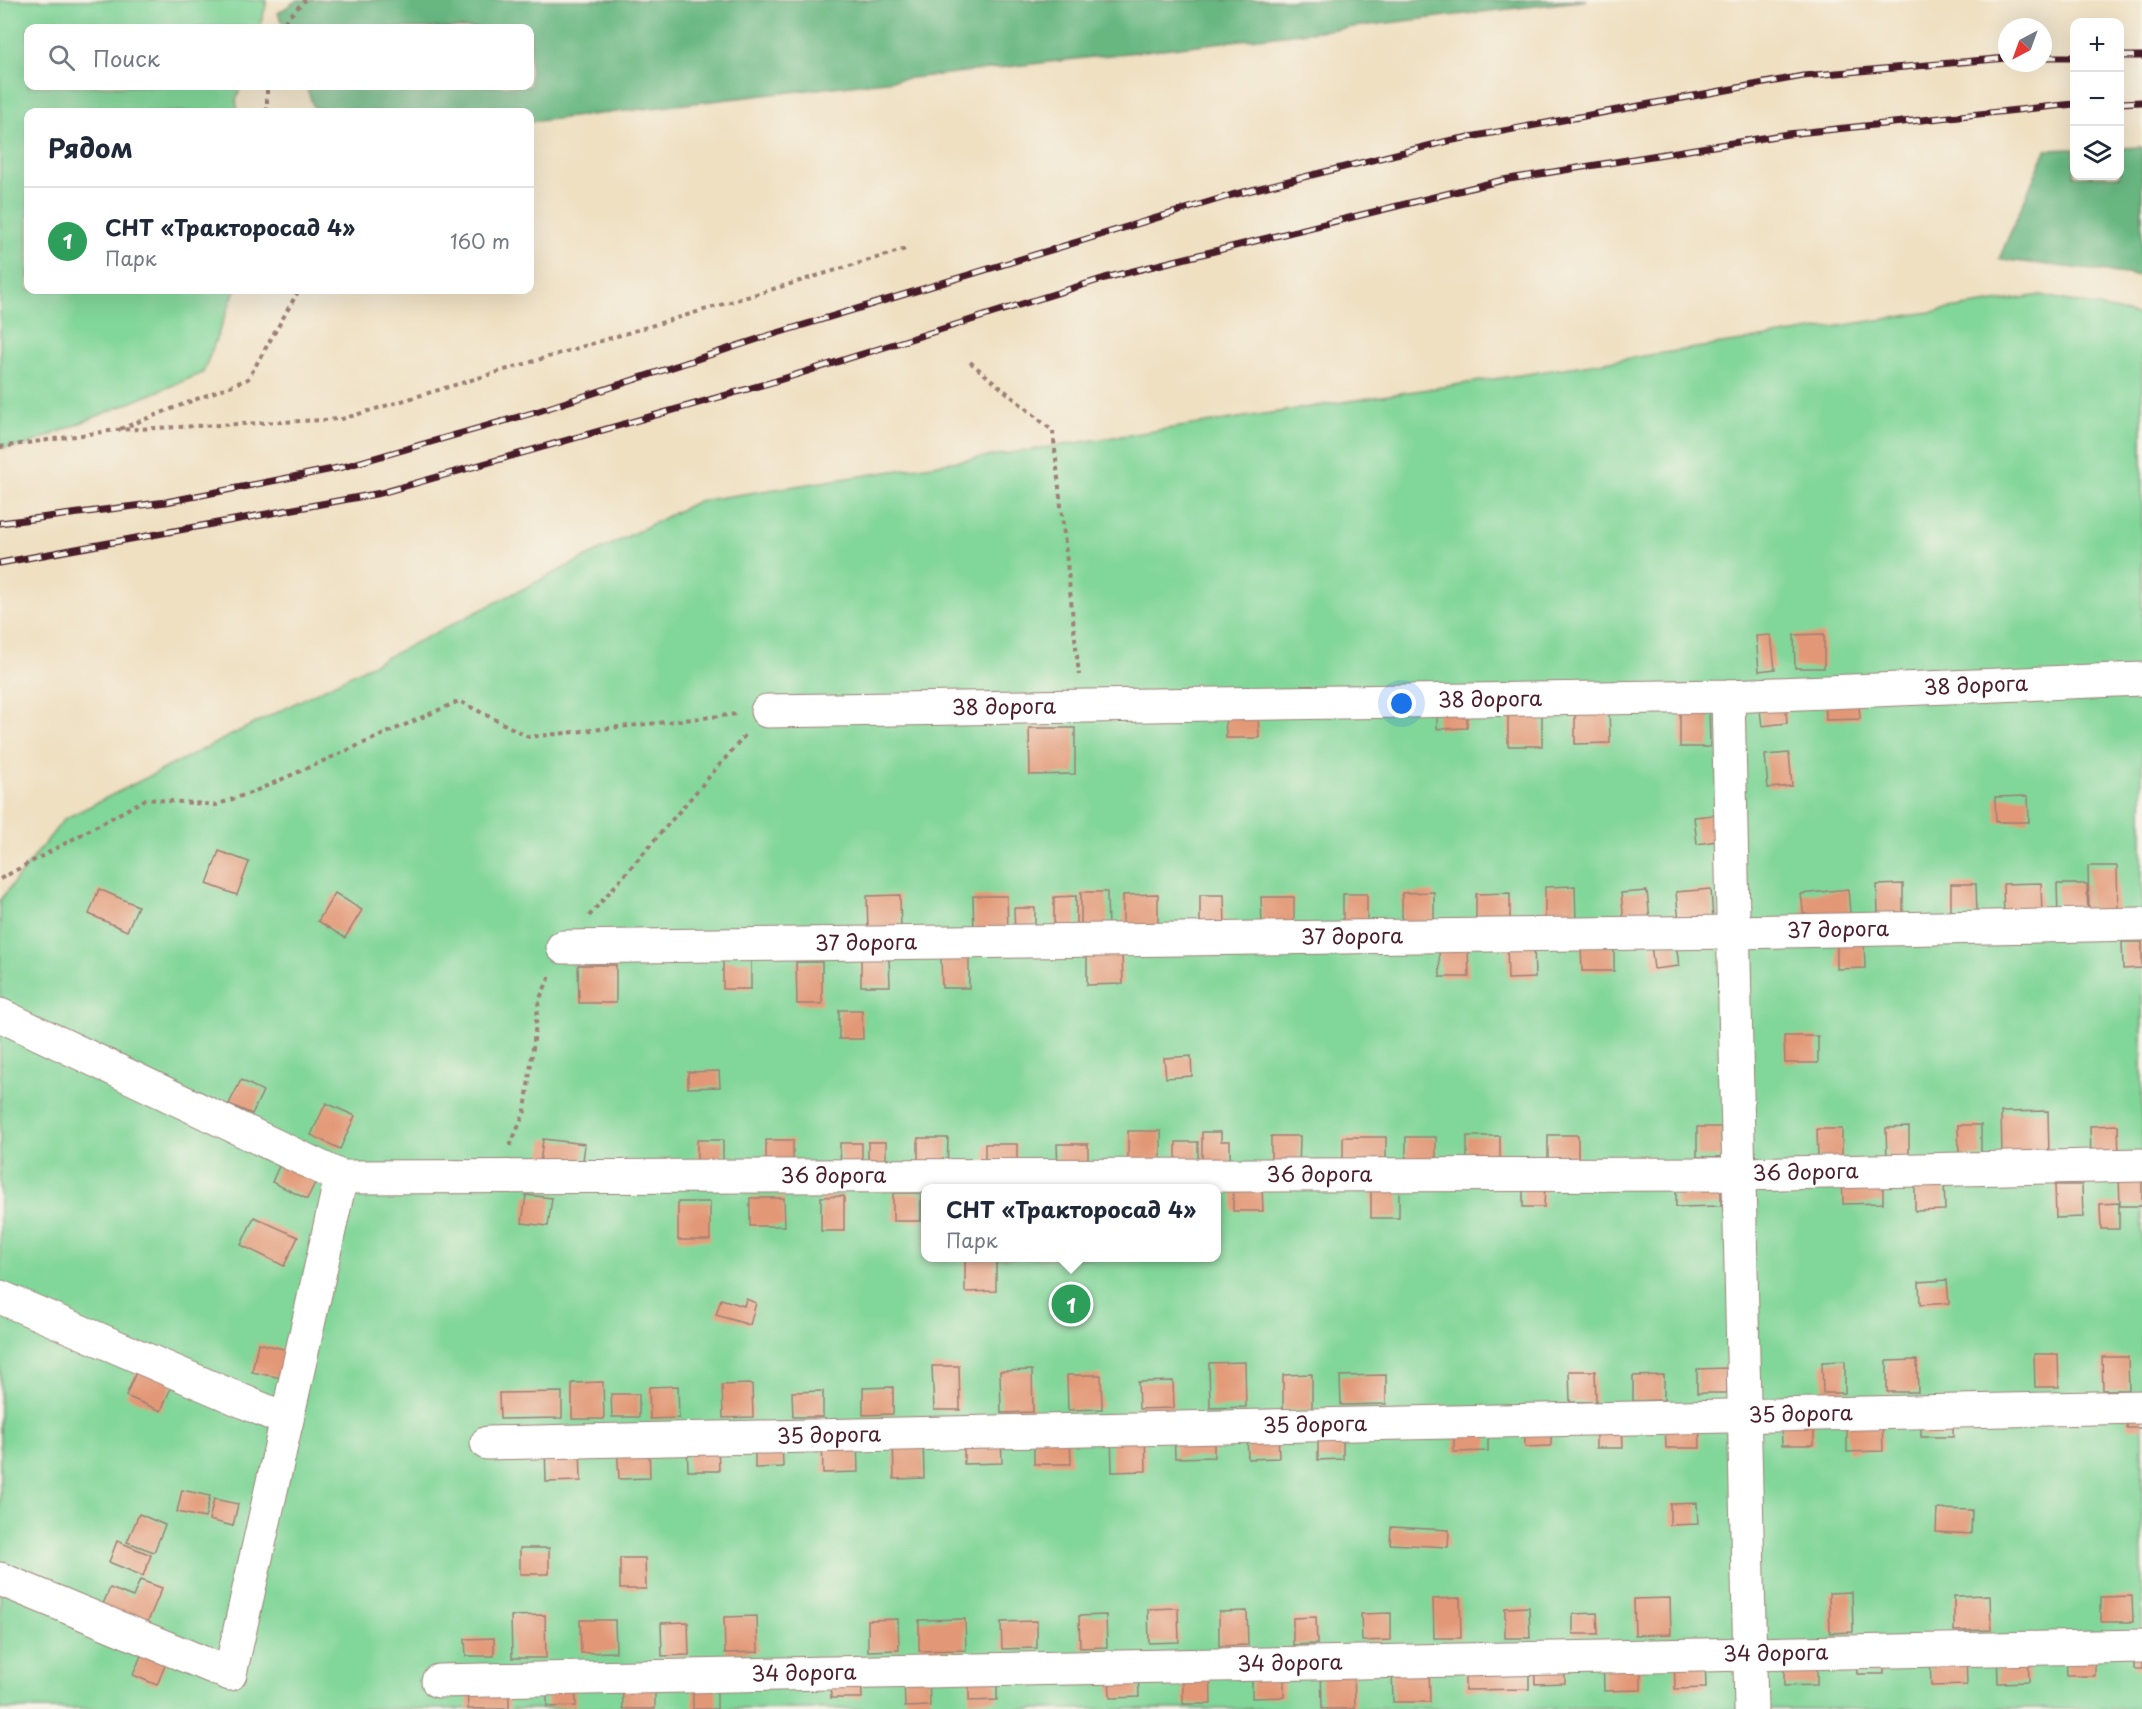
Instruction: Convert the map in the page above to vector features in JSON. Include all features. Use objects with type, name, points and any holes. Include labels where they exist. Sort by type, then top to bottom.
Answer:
[{"type":"street","name":"38 дорога","points":[[767,711],[1728,696],[2142,680]]},
{"type":"street","points":[[1728,696],[1751,1709]]},
{"type":"street","name":"37 дорога","points":[[563,947],[1733,932],[2142,924]]},
{"type":"street","points":[[0,1015],[341,1177],[230,1674],[0,1579]]},
{"type":"street","name":"36 дорога","points":[[341,1177],[1739,1174],[2142,1165]]},
{"type":"street","points":[[0,1297],[287,1420]]},
{"type":"street","name":"35 дорога","points":[[487,1443],[2142,1407]]},
{"type":"street","name":"34 дорога","points":[[438,1681],[2142,1646]]},
{"type":"path","points":[[282,24],[305,0]]},
{"type":"path","points":[[267,90],[267,108]]},
{"type":"path","points":[[0,447],[116,430],[342,419],[906,249]]},
{"type":"path","points":[[116,430],[248,379],[297,294]]},
{"type":"path","points":[[970,362],[1053,431],[1083,706]]},
{"type":"path","points":[[0,879],[146,799],[216,805],[253,792],[459,701],[529,737],[767,711]]},
{"type":"path","points":[[496,1177],[525,1111],[539,1000],[563,947],[767,711]]},
{"type":"green space","points":[[0,0],[266,0],[260,24],[24,24],[24,90],[240,90],[236,100],[237,108],[24,108],[24,294],[233,294],[203,373],[24,446],[0,448]]},
{"type":"green space","points":[[297,0],[1587,0],[534,122],[534,108],[314,108],[307,90],[534,90],[534,24],[282,24],[278,13]]},
{"type":"green space","points":[[2142,147],[2142,276],[1999,259],[2046,150],[2070,149],[2070,180],[2124,180],[2124,148]]},
{"type":"green space","points":[[2041,295],[2142,316],[2142,1709],[0,1709],[0,900],[64,819],[698,501]]},
{"type":"building","points":[[1824,634],[1824,668],[1795,668],[1794,635]]},
{"type":"building","points":[[1771,635],[1775,669],[1759,671],[1756,636]]},
{"type":"building","points":[[1858,694],[1860,719],[1826,720],[1825,695]]},
{"type":"building","points":[[1785,699],[1787,723],[1762,726],[1759,702]]},
{"type":"building","points":[[1709,706],[1710,747],[1680,747],[1680,707]]},
{"type":"building","points":[[1609,707],[1610,743],[1575,744],[1575,708]]},
{"type":"building","points":[[1437,708],[1467,708],[1467,728],[1437,729]]},
{"type":"building","points":[[1225,710],[1258,710],[1259,738],[1226,738]]},
{"type":"building","points":[[1542,714],[1542,746],[1508,746],[1508,715]]},
{"type":"building","points":[[1029,728],[1075,728],[1075,774],[1030,775]]},
{"type":"building","points":[[1789,753],[1792,786],[1768,788],[1765,755]]},
{"type":"building","points":[[2028,796],[2029,822],[1996,822],[1995,797]]},
{"type":"building","points":[[1714,815],[1717,841],[1697,844],[1694,817]]},
{"type":"building","points":[[219,851],[249,862],[237,895],[207,884]]},
{"type":"building","points":[[2088,866],[2117,866],[2118,914],[2089,914]]},
{"type":"building","points":[[2041,883],[2042,917],[2004,918],[2003,884]]},
{"type":"building","points":[[1903,884],[1903,914],[1878,914],[1877,885]]},
{"type":"building","points":[[1951,884],[1976,884],[1977,914],[1951,915]]},
{"type":"building","points":[[2057,884],[2087,884],[2088,916],[2058,917]]},
{"type":"building","points":[[1575,886],[1576,923],[1545,923],[1545,887]]},
{"type":"building","points":[[99,889],[138,906],[127,931],[89,914]]},
{"type":"building","points":[[1711,889],[1713,919],[1679,922],[1676,892]]},
{"type":"building","points":[[1848,889],[1850,914],[1804,918],[1801,894]]},
{"type":"building","points":[[1647,891],[1650,920],[1624,922],[1621,893]]},
{"type":"building","points":[[1081,892],[1107,892],[1108,932],[1081,932]]},
{"type":"building","points":[[1434,892],[1434,921],[1402,922],[1402,893]]},
{"type":"building","points":[[335,893],[362,910],[345,938],[318,921]]},
{"type":"building","points":[[1510,893],[1510,922],[1476,922],[1476,894]]},
{"type":"building","points":[[1158,894],[1158,927],[1123,927],[1123,895]]},
{"type":"building","points":[[1343,894],[1367,894],[1367,924],[1343,925]]},
{"type":"building","points":[[900,895],[901,931],[868,931],[867,896]]},
{"type":"building","points":[[1200,895],[1224,895],[1225,926],[1200,927]]},
{"type":"building","points":[[973,896],[1007,896],[1008,933],[974,933]]},
{"type":"building","points":[[1076,896],[1076,930],[1054,930],[1054,897]]},
{"type":"building","points":[[1261,897],[1294,897],[1294,924],[1262,925]]},
{"type":"building","points":[[1014,908],[1035,908],[1035,935],[1015,936]]},
{"type":"building","points":[[1837,941],[1864,941],[1865,968],[1837,969]]},
{"type":"building","points":[[2122,942],[2142,942],[2142,968],[2123,969]]},
{"type":"building","points":[[1676,943],[1679,966],[1654,969],[1651,945]]},
{"type":"building","points":[[1507,944],[1534,944],[1535,978],[1508,979]]},
{"type":"building","points":[[1581,946],[1614,946],[1614,971],[1582,971]]},
{"type":"building","points":[[1439,947],[1468,947],[1469,977],[1440,977]]},
{"type":"building","points":[[1087,953],[1122,953],[1123,984],[1087,985]]},
{"type":"building","points":[[889,957],[890,986],[861,986],[861,958]]},
{"type":"building","points":[[969,957],[969,988],[942,988],[941,958]]},
{"type":"building","points":[[723,961],[751,961],[751,989],[723,989]]},
{"type":"building","points":[[796,962],[822,962],[822,1004],[797,1004]]},
{"type":"building","points":[[578,965],[616,965],[616,1003],[579,1003]]},
{"type":"building","points":[[839,1010],[862,1010],[863,1039],[839,1039]]},
{"type":"building","points":[[1784,1036],[1818,1036],[1818,1063],[1785,1063]]},
{"type":"building","points":[[1191,1056],[1192,1076],[1166,1078],[1164,1058]]},
{"type":"building","points":[[719,1071],[720,1087],[688,1088],[688,1072]]},
{"type":"building","points":[[241,1080],[263,1091],[252,1114],[229,1104]]},
{"type":"building","points":[[326,1103],[355,1116],[340,1149],[311,1135]]},
{"type":"building","points":[[2048,1111],[2049,1155],[2002,1156],[2001,1112]]},
{"type":"building","points":[[1958,1125],[1981,1125],[1981,1157],[1959,1157]]},
{"type":"building","points":[[2118,1125],[2119,1157],[2091,1157],[2090,1126]]},
{"type":"building","points":[[1697,1127],[1721,1127],[1722,1157],[1697,1157]]},
{"type":"building","points":[[1909,1127],[1909,1158],[1887,1159],[1886,1128]]},
{"type":"building","points":[[1817,1129],[1842,1129],[1842,1159],[1818,1159]]},
{"type":"building","points":[[1128,1131],[1161,1131],[1161,1164],[1128,1164]]},
{"type":"building","points":[[1202,1132],[1221,1132],[1221,1141],[1230,1141],[1230,1166],[1202,1166]]},
{"type":"building","points":[[1548,1135],[1578,1135],[1578,1163],[1548,1164]]},
{"type":"building","points":[[1271,1136],[1300,1136],[1299,1171],[1271,1170]]},
{"type":"building","points":[[1467,1136],[1500,1136],[1500,1162],[1467,1163]]},
{"type":"building","points":[[1343,1137],[1386,1137],[1386,1167],[1343,1167]]},
{"type":"building","points":[[1406,1137],[1436,1137],[1436,1168],[1406,1168]]},
{"type":"building","points":[[918,1138],[948,1138],[947,1171],[918,1171]]},
{"type":"building","points":[[543,1139],[585,1144],[582,1170],[540,1164]]},
{"type":"building","points":[[697,1140],[723,1140],[723,1172],[697,1172]]},
{"type":"building","points":[[766,1140],[793,1140],[793,1178],[766,1178]]},
{"type":"building","points":[[868,1142],[886,1142],[886,1174],[868,1174]]},
{"type":"building","points":[[1176,1142],[1198,1142],[1198,1170],[1176,1170]]},
{"type":"building","points":[[840,1143],[862,1143],[862,1177],[841,1177]]},
{"type":"building","points":[[985,1144],[1017,1144],[1017,1168],[985,1168]]},
{"type":"building","points":[[1057,1144],[1088,1144],[1088,1169],[1058,1169]]},
{"type":"building","points":[[283,1157],[319,1175],[307,1199],[272,1182]]},
{"type":"building","points":[[2142,1174],[2142,1206],[2120,1206],[2119,1175]]},
{"type":"building","points":[[1883,1179],[1883,1203],[1843,1204],[1842,1180]]},
{"type":"building","points":[[1915,1179],[1944,1179],[1945,1210],[1915,1211]]},
{"type":"building","points":[[1545,1182],[1544,1207],[1523,1207],[1523,1183]]},
{"type":"building","points":[[1721,1182],[1721,1206],[1676,1207],[1676,1183]]},
{"type":"building","points":[[2055,1185],[2082,1185],[2083,1217],[2056,1218]]},
{"type":"building","points":[[1262,1186],[1263,1211],[1233,1211],[1233,1187]]},
{"type":"building","points":[[1371,1189],[1399,1189],[1399,1218],[1371,1218]]},
{"type":"building","points":[[893,1193],[921,1193],[921,1221],[893,1221]]},
{"type":"building","points":[[526,1195],[552,1198],[548,1226],[522,1223]]},
{"type":"building","points":[[844,1196],[844,1231],[821,1231],[821,1197]]},
{"type":"building","points":[[750,1198],[784,1198],[785,1226],[750,1226]]},
{"type":"building","points":[[678,1202],[710,1202],[710,1240],[678,1240]]},
{"type":"building","points":[[2119,1203],[2119,1229],[2101,1229],[2100,1204]]},
{"type":"building","points":[[254,1217],[298,1237],[284,1266],[241,1245]]},
{"type":"building","points":[[965,1262],[996,1262],[996,1291],[965,1292]]},
{"type":"building","points":[[1947,1280],[1949,1303],[1920,1305],[1919,1282]]},
{"type":"building","points":[[721,1299],[744,1306],[746,1299],[756,1303],[750,1325],[716,1315]]},
{"type":"building","points":[[258,1343],[288,1350],[282,1378],[252,1372]]},
{"type":"building","points":[[2034,1354],[2058,1354],[2059,1387],[2035,1387]]},
{"type":"building","points":[[2102,1357],[2128,1357],[2129,1390],[2103,1390]]},
{"type":"building","points":[[1917,1360],[1918,1392],[1887,1392],[1887,1361]]},
{"type":"building","points":[[1845,1361],[1845,1393],[1823,1393],[1822,1362]]},
{"type":"building","points":[[140,1362],[175,1378],[161,1411],[126,1396]]},
{"type":"building","points":[[1245,1362],[1246,1407],[1210,1408],[1209,1363]]},
{"type":"building","points":[[932,1366],[959,1366],[960,1410],[934,1410]]},
{"type":"building","points":[[1727,1368],[1727,1393],[1697,1393],[1697,1369]]},
{"type":"building","points":[[1032,1370],[1033,1412],[1001,1413],[1000,1371]]},
{"type":"building","points":[[1569,1371],[1595,1371],[1596,1402],[1570,1402]]},
{"type":"building","points":[[1312,1374],[1312,1410],[1283,1410],[1283,1375]]},
{"type":"building","points":[[1067,1375],[1101,1375],[1102,1409],[1068,1410]]},
{"type":"building","points":[[1386,1375],[1386,1404],[1341,1405],[1340,1376]]},
{"type":"building","points":[[1664,1375],[1664,1400],[1633,1401],[1633,1376]]},
{"type":"building","points":[[1173,1381],[1174,1408],[1139,1409],[1138,1382]]},
{"type":"building","points":[[603,1382],[604,1419],[572,1419],[572,1383]]},
{"type":"building","points":[[752,1384],[753,1417],[723,1418],[722,1385]]},
{"type":"building","points":[[678,1386],[679,1418],[650,1419],[649,1387]]},
{"type":"building","points":[[893,1387],[893,1414],[863,1415],[863,1388]]},
{"type":"building","points":[[823,1391],[823,1417],[793,1417],[792,1392]]},
{"type":"building","points":[[562,1392],[562,1418],[500,1419],[499,1393]]},
{"type":"building","points":[[611,1394],[639,1394],[639,1417],[612,1417]]},
{"type":"building","points":[[2126,1409],[2142,1409],[2142,1428],[2127,1428]]},
{"type":"building","points":[[1953,1412],[1953,1437],[1921,1437],[1921,1413]]},
{"type":"building","points":[[1814,1415],[1814,1445],[1782,1445],[1781,1416]]},
{"type":"building","points":[[1882,1415],[1883,1451],[1847,1452],[1847,1416]]},
{"type":"building","points":[[1699,1417],[1700,1448],[1666,1448],[1665,1418]]},
{"type":"building","points":[[1551,1421],[1551,1446],[1525,1447],[1524,1422]]},
{"type":"building","points":[[1622,1421],[1623,1448],[1596,1448],[1596,1422]]},
{"type":"building","points":[[1488,1423],[1488,1451],[1454,1452],[1454,1424]]},
{"type":"building","points":[[1214,1425],[1214,1457],[1175,1458],[1174,1426]]},
{"type":"building","points":[[1343,1428],[1343,1459],[1318,1460],[1318,1429]]},
{"type":"building","points":[[1247,1429],[1278,1429],[1279,1458],[1248,1459]]},
{"type":"building","points":[[1070,1431],[1071,1464],[1034,1464],[1034,1432]]},
{"type":"building","points":[[1145,1431],[1146,1471],[1112,1472],[1111,1432]]},
{"type":"building","points":[[1001,1434],[1002,1463],[964,1464],[964,1435]]},
{"type":"building","points":[[857,1438],[858,1472],[823,1473],[822,1439]]},
{"type":"building","points":[[923,1438],[924,1478],[894,1479],[893,1439]]},
{"type":"building","points":[[718,1440],[719,1471],[688,1471],[687,1441]]},
{"type":"building","points":[[755,1440],[782,1440],[783,1467],[755,1468]]},
{"type":"building","points":[[649,1443],[650,1478],[619,1479],[617,1444]]},
{"type":"building","points":[[580,1444],[581,1481],[546,1482],[545,1445]]},
{"type":"building","points":[[182,1490],[210,1496],[205,1518],[177,1512]]},
{"type":"building","points":[[214,1499],[238,1504],[233,1526],[209,1520]]},
{"type":"building","points":[[1697,1503],[1698,1524],[1670,1525],[1670,1504]]},
{"type":"building","points":[[1937,1509],[1972,1510],[1971,1534],[1936,1532]]},
{"type":"building","points":[[139,1514],[165,1525],[154,1552],[127,1542]]},
{"type":"building","points":[[1391,1527],[1449,1530],[1448,1547],[1390,1544]]},
{"type":"building","points":[[117,1541],[151,1555],[143,1576],[109,1562]]},
{"type":"building","points":[[520,1548],[549,1548],[549,1574],[520,1574]]},
{"type":"building","points":[[620,1558],[645,1558],[646,1589],[620,1589]]},
{"type":"building","points":[[140,1580],[162,1588],[146,1626],[100,1611],[110,1588],[133,1597]]},
{"type":"building","points":[[1852,1592],[1853,1632],[1830,1633],[1829,1593]]},
{"type":"building","points":[[1990,1595],[1991,1630],[1954,1631],[1954,1596]]},
{"type":"building","points":[[2132,1596],[2133,1622],[2101,1622],[2101,1597]]},
{"type":"building","points":[[1460,1598],[1461,1638],[1434,1638],[1433,1599]]},
{"type":"building","points":[[1670,1598],[1671,1634],[1635,1635],[1634,1599]]},
{"type":"building","points":[[1529,1607],[1530,1638],[1505,1638],[1505,1608]]},
{"type":"building","points":[[1178,1608],[1179,1642],[1149,1643],[1148,1609]]},
{"type":"building","points":[[1247,1611],[1248,1645],[1219,1646],[1219,1612]]},
{"type":"building","points":[[1391,1613],[1391,1640],[1362,1641],[1361,1614]]},
{"type":"building","points":[[1597,1613],[1598,1634],[1573,1634],[1573,1614]]},
{"type":"building","points":[[545,1615],[546,1658],[512,1658],[511,1616]]},
{"type":"building","points":[[1106,1615],[1107,1647],[1080,1648],[1079,1616]]},
{"type":"building","points":[[757,1616],[758,1652],[725,1653],[724,1617]]},
{"type":"building","points":[[1316,1617],[1317,1644],[1293,1645],[1293,1618]]},
{"type":"building","points":[[898,1619],[899,1650],[868,1651],[868,1620]]},
{"type":"building","points":[[965,1619],[966,1650],[919,1651],[919,1620]]},
{"type":"building","points":[[580,1620],[615,1620],[616,1652],[581,1653]]},
{"type":"building","points":[[1037,1621],[1037,1648],[1002,1649],[1001,1622]]},
{"type":"building","points":[[688,1622],[689,1655],[662,1656],[661,1623]]},
{"type":"building","points":[[494,1638],[494,1656],[466,1656],[465,1639]]},
{"type":"building","points":[[2134,1644],[2142,1644],[2142,1669],[2134,1669]]},
{"type":"building","points":[[2095,1648],[2095,1676],[2067,1676],[2066,1649]]},
{"type":"building","points":[[1997,1649],[2028,1649],[2029,1682],[1998,1683]]},
{"type":"building","points":[[142,1653],[166,1663],[157,1685],[133,1675]]},
{"type":"building","points":[[1884,1653],[1884,1674],[1857,1674],[1856,1654]]},
{"type":"building","points":[[1966,1653],[1967,1685],[1931,1686],[1930,1654]]},
{"type":"building","points":[[1534,1656],[1565,1656],[1565,1683],[1535,1684]]},
{"type":"building","points":[[1529,1657],[1529,1689],[1465,1690],[1465,1658]]},
{"type":"building","points":[[1674,1657],[1705,1657],[1706,1688],[1675,1689]]},
{"type":"building","points":[[1817,1657],[1817,1685],[1784,1686],[1784,1658]]},
{"type":"building","points":[[1641,1658],[1641,1690],[1604,1691],[1603,1659]]},
{"type":"building","points":[[1354,1665],[1355,1709],[1322,1709],[1321,1666]]},
{"type":"building","points":[[1284,1667],[1284,1697],[1252,1698],[1252,1668]]},
{"type":"building","points":[[1429,1667],[1430,1702],[1393,1702],[1392,1668]]},
{"type":"building","points":[[1210,1669],[1211,1704],[1183,1704],[1183,1670]]},
{"type":"building","points":[[861,1672],[862,1698],[831,1698],[830,1673]]},
{"type":"building","points":[[997,1672],[997,1700],[969,1701],[969,1673]]},
{"type":"building","points":[[1109,1672],[1138,1672],[1139,1697],[1110,1698]]},
{"type":"building","points":[[929,1673],[930,1706],[905,1707],[904,1674]]},
{"type":"building","points":[[547,1676],[575,1676],[576,1706],[547,1707]]},
{"type":"building","points":[[622,1677],[655,1677],[655,1709],[623,1709]]},
{"type":"building","points":[[693,1677],[717,1677],[717,1709],[693,1709]]},
{"type":"building","points":[[509,1682],[509,1709],[468,1709],[467,1683]]},
{"type":"railway","points":[[2124,56],[2142,56]]},
{"type":"railway","points":[[2052,57],[2070,57]]},
{"type":"railway","points":[[0,523],[166,502],[343,467],[536,412],[764,337],[1232,195],[1448,141],[1803,76],[1998,59]]},
{"type":"railway","points":[[2124,103],[2142,102]]},
{"type":"railway","points":[[0,563],[381,493],[776,381],[1105,278],[1503,180],[1788,134],[2070,104]]},
{"type":"place","name":"СНТ «Тракторосад 4»","points":[[1071,1304]]}]
